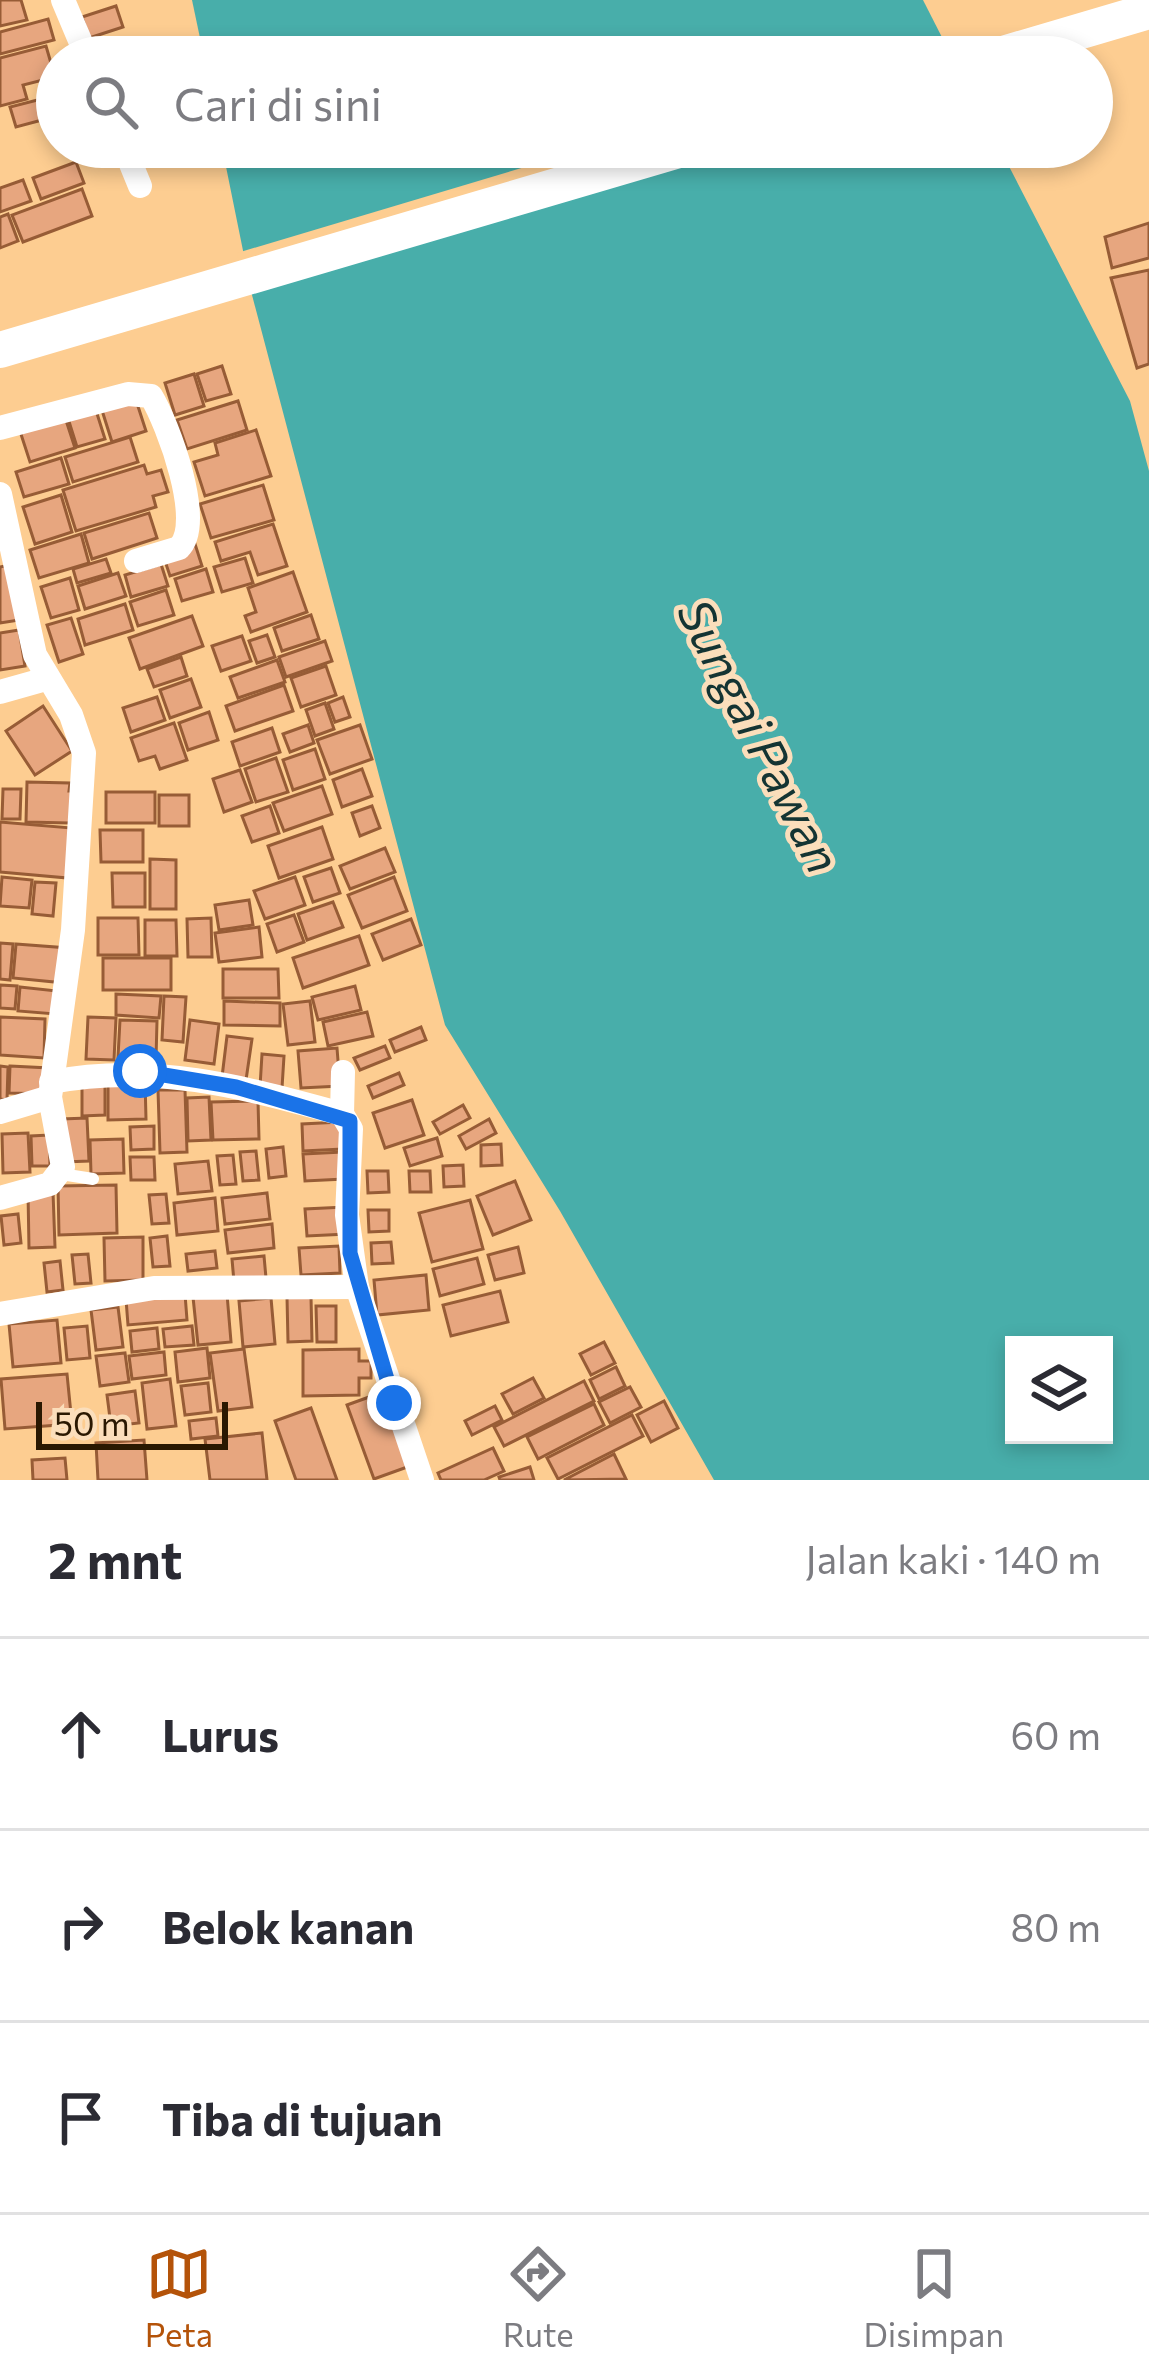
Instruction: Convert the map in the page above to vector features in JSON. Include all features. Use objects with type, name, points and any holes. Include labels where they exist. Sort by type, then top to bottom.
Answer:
[{"type":"main road","points":[[1064,36],[1149,11]]},
{"type":"main road","points":[[0,350],[618,168]]},
{"type":"street","points":[[63,0],[78,36]]},
{"type":"street","points":[[133,168],[140,186]]},
{"type":"street","points":[[0,428],[128,394],[151,396],[181,475],[190,530],[179,548],[136,561]]},
{"type":"street","points":[[0,494],[35,655],[71,715],[84,753],[73,930],[51,1090],[61,1174],[50,1184],[0,1198]]},
{"type":"street","points":[[0,692],[46,679]]},
{"type":"street","points":[[0,1112],[51,1090],[114,1072],[159,1073],[342,1114]]},
{"type":"street","points":[[343,1072],[342,1114],[351,1130],[347,1215],[357,1287],[421,1477],[394,1480]]},
{"type":"street","points":[[0,1314],[154,1288],[357,1287]]},
{"type":"lane","points":[[61,1174],[93,1179]]},
{"type":"water","points":[[192,0],[923,0],[941,36],[200,36]]},
{"type":"water","name":"Sungai Pawan","points":[[226,168],[1010,168],[1130,401],[1149,471],[1149,1480],[714,1480],[560,1211],[445,1025],[252,295]]},
{"type":"pier","points":[[522,168],[653,168],[245,290],[237,253]]},
{"type":"building","points":[[0,0],[21,0],[27,20],[0,26]]},
{"type":"building","points":[[116,6],[123,27],[88,36],[82,17]]},
{"type":"building","points":[[48,19],[53,36],[36,36],[36,45],[0,54],[0,32]]},
{"type":"building","points":[[36,49],[36,82],[23,85],[27,99],[0,106],[0,58]]},
{"type":"building","points":[[36,100],[36,122],[16,127],[10,107]]},
{"type":"building","points":[[60,168],[78,168],[84,183],[41,199],[33,178]]},
{"type":"building","points":[[23,180],[31,201],[0,212],[0,188]]},
{"type":"building","points":[[82,189],[92,216],[23,242],[12,215]]},
{"type":"building","points":[[8,214],[18,241],[0,248],[0,217]]},
{"type":"building","points":[[1149,223],[1149,258],[1112,268],[1105,237]]},
{"type":"building","points":[[1149,270],[1149,364],[1137,368],[1111,278]]},
{"type":"building","points":[[222,366],[231,394],[206,401],[197,374]]},
{"type":"building","points":[[194,374],[204,406],[175,415],[165,383]]},
{"type":"building","points":[[134,394],[146,431],[112,442],[100,404]]},
{"type":"building","points":[[238,401],[247,430],[187,449],[177,420]]},
{"type":"building","points":[[94,404],[105,439],[77,447],[66,412]]},
{"type":"building","points":[[63,411],[75,448],[30,462],[18,425]]},
{"type":"building","points":[[256,430],[271,476],[205,496],[194,462],[218,455],[215,443]]},
{"type":"building","points":[[130,437],[138,462],[73,482],[65,457]]},
{"type":"building","points":[[61,458],[69,484],[24,497],[16,472]]},
{"type":"building","points":[[144,465],[147,474],[161,470],[168,492],[153,496],[156,507],[76,531],[63,490]]},
{"type":"building","points":[[263,485],[274,520],[211,538],[200,504]]},
{"type":"building","points":[[61,495],[72,532],[35,544],[23,507]]},
{"type":"building","points":[[149,513],[157,538],[92,559],[84,533]]},
{"type":"building","points":[[273,524],[287,566],[258,575],[250,552],[221,561],[215,542]]},
{"type":"building","points":[[81,534],[89,563],[39,578],[30,550]]},
{"type":"building","points":[[195,544],[202,566],[170,576],[163,555]]},
{"type":"building","points":[[245,558],[253,583],[222,592],[214,567]]},
{"type":"building","points":[[106,559],[111,573],[77,583],[73,569]]},
{"type":"building","points":[[161,564],[168,586],[131,597],[125,575]]},
{"type":"building","points":[[9,565],[19,620],[0,623],[0,567]]},
{"type":"building","points":[[206,569],[213,592],[182,601],[175,579]]},
{"type":"building","points":[[293,572],[307,612],[251,632],[245,616],[256,612],[248,588]]},
{"type":"building","points":[[118,573],[126,596],[85,609],[78,586]]},
{"type":"building","points":[[70,578],[79,610],[51,618],[41,587]]},
{"type":"building","points":[[166,590],[174,615],[138,626],[130,602]]},
{"type":"building","points":[[125,604],[133,630],[85,645],[78,619]]},
{"type":"building","points":[[311,615],[319,639],[282,651],[274,628]]},
{"type":"building","points":[[192,616],[203,646],[140,669],[129,638]]},
{"type":"building","points":[[71,618],[83,654],[59,662],[47,625]]},
{"type":"building","points":[[19,630],[25,666],[0,670],[0,633]]},
{"type":"building","points":[[267,635],[275,657],[257,663],[249,641]]},
{"type":"building","points":[[242,636],[251,661],[221,671],[212,646]]},
{"type":"building","points":[[325,641],[332,661],[286,677],[279,657]]},
{"type":"building","points":[[181,657],[187,676],[154,687],[147,669]]},
{"type":"building","points":[[277,660],[285,682],[238,698],[230,677]]},
{"type":"building","points":[[326,666],[336,695],[301,707],[291,678]]},
{"type":"building","points":[[191,679],[201,707],[170,718],[160,690]]},
{"type":"building","points":[[284,685],[293,711],[235,731],[226,706]]},
{"type":"building","points":[[157,697],[165,720],[131,732],[123,708]]},
{"type":"building","points":[[343,697],[350,717],[335,722],[328,703]]},
{"type":"building","points":[[325,703],[334,729],[315,736],[306,710]]},
{"type":"building","points":[[43,706],[72,751],[35,775],[6,731]]},
{"type":"building","points":[[209,712],[218,740],[188,750],[179,723]]},
{"type":"building","points":[[174,723],[187,760],[160,769],[155,756],[139,761],[131,738]]},
{"type":"building","points":[[308,725],[314,743],[290,752],[283,734]]},
{"type":"building","points":[[360,725],[372,759],[330,774],[317,740]]},
{"type":"building","points":[[272,728],[280,752],[240,766],[232,742]]},
{"type":"building","points":[[315,749],[325,779],[293,790],[283,760]]},
{"type":"building","points":[[276,758],[288,792],[256,802],[245,769]]},
{"type":"building","points":[[362,769],[372,796],[342,807],[333,780]]},
{"type":"building","points":[[240,770],[252,802],[224,812],[213,779]]},
{"type":"building","points":[[27,782],[70,783],[69,791],[77,791],[69,823],[26,822]]},
{"type":"building","points":[[322,786],[332,814],[284,831],[273,803]]},
{"type":"building","points":[[3,789],[21,789],[20,819],[2,819]]},
{"type":"building","points":[[106,792],[155,792],[155,823],[106,823]]},
{"type":"building","points":[[159,795],[189,795],[189,826],[159,826]]},
{"type":"building","points":[[270,806],[279,833],[252,842],[242,816]]},
{"type":"building","points":[[372,806],[380,828],[360,836],[352,813]]},
{"type":"building","points":[[0,822],[72,828],[68,878],[0,872]]},
{"type":"building","points":[[322,827],[333,859],[279,878],[268,846]]},
{"type":"building","points":[[100,830],[143,830],[143,862],[101,862]]},
{"type":"building","points":[[385,848],[395,872],[350,889],[340,866]]},
{"type":"building","points":[[150,859],[176,860],[176,909],[150,909]]},
{"type":"building","points":[[331,868],[340,893],[313,902],[304,877]]},
{"type":"building","points":[[112,873],[145,873],[145,907],[113,907]]},
{"type":"building","points":[[2,877],[32,880],[29,908],[0,906]]},
{"type":"building","points":[[295,877],[305,905],[265,919],[254,891]]},
{"type":"building","points":[[394,877],[407,911],[362,928],[348,895]]},
{"type":"building","points":[[35,882],[56,883],[53,916],[32,914]]},
{"type":"building","points":[[249,900],[253,925],[219,930],[215,905]]},
{"type":"building","points":[[333,902],[343,927],[307,940],[298,914]]},
{"type":"building","points":[[294,915],[304,942],[277,952],[267,924]]},
{"type":"building","points":[[98,918],[138,918],[139,955],[98,955]]},
{"type":"building","points":[[211,918],[212,957],[188,957],[187,919]]},
{"type":"building","points":[[411,919],[421,945],[383,960],[372,934]]},
{"type":"building","points":[[145,920],[176,920],[177,956],[145,956]]},
{"type":"building","points":[[259,927],[262,957],[219,962],[215,933]]},
{"type":"building","points":[[359,936],[369,965],[303,988],[293,958]]},
{"type":"building","points":[[0,943],[13,944],[10,980],[0,979]]},
{"type":"building","points":[[16,944],[68,948],[65,983],[13,978]]},
{"type":"building","points":[[103,958],[171,958],[171,990],[103,990]]},
{"type":"building","points":[[223,969],[278,969],[279,998],[223,998]]},
{"type":"building","points":[[0,985],[17,986],[15,1009],[0,1008]]},
{"type":"building","points":[[355,986],[361,1010],[318,1020],[312,997]]},
{"type":"building","points":[[20,987],[57,991],[55,1014],[18,1011]]},
{"type":"building","points":[[116,994],[161,996],[159,1018],[116,1015]]},
{"type":"building","points":[[164,996],[186,997],[183,1042],[162,1040]]},
{"type":"building","points":[[224,1001],[280,1003],[280,1026],[224,1025]]},
{"type":"building","points":[[310,1001],[315,1042],[288,1045],[283,1004]]},
{"type":"building","points":[[367,1012],[373,1036],[328,1046],[323,1022]]},
{"type":"building","points":[[0,1017],[45,1019],[44,1058],[0,1055]]},
{"type":"building","points":[[88,1017],[116,1018],[114,1060],[86,1059]]},
{"type":"building","points":[[120,1020],[157,1021],[156,1059],[118,1057]]},
{"type":"building","points":[[190,1020],[219,1024],[214,1064],[185,1060]]},
{"type":"building","points":[[421,1027],[426,1040],[395,1052],[390,1040]]},
{"type":"building","points":[[227,1036],[252,1039],[246,1080],[222,1077]]},
{"type":"building","points":[[385,1046],[390,1058],[360,1070],[354,1058]]},
{"type":"building","points":[[337,1048],[340,1086],[301,1088],[298,1051]]},
{"type":"building","points":[[262,1054],[284,1056],[282,1088],[260,1087]]},
{"type":"building","points":[[0,1066],[8,1067],[7,1100],[0,1099]]},
{"type":"building","points":[[10,1066],[49,1068],[48,1094],[9,1093]]},
{"type":"building","points":[[399,1073],[404,1085],[373,1098],[368,1086]]},
{"type":"building","points":[[145,1080],[146,1119],[108,1120],[108,1081]]},
{"type":"building","points":[[105,1084],[105,1115],[82,1116],[82,1085]]},
{"type":"building","points":[[158,1090],[185,1090],[187,1152],[160,1153]]},
{"type":"building","points":[[209,1097],[211,1140],[188,1141],[187,1098]]},
{"type":"building","points":[[412,1100],[424,1135],[385,1148],[373,1113]]},
{"type":"building","points":[[258,1101],[259,1139],[213,1140],[211,1102]]},
{"type":"building","points":[[463,1105],[470,1118],[440,1134],[433,1122]]},
{"type":"building","points":[[87,1118],[89,1161],[64,1162],[62,1119]]},
{"type":"building","points":[[489,1119],[496,1133],[466,1149],[459,1136]]},
{"type":"building","points":[[341,1122],[343,1149],[303,1151],[302,1124]]},
{"type":"building","points":[[154,1126],[154,1149],[131,1150],[130,1127]]},
{"type":"building","points":[[28,1133],[30,1172],[3,1173],[2,1134]]},
{"type":"building","points":[[49,1135],[50,1166],[32,1166],[31,1136]]},
{"type":"building","points":[[437,1138],[442,1156],[410,1166],[404,1148]]},
{"type":"building","points":[[123,1139],[124,1173],[91,1174],[90,1140]]},
{"type":"building","points":[[501,1144],[502,1165],[481,1166],[481,1145]]},
{"type":"building","points":[[283,1147],[286,1176],[269,1178],[266,1149]]},
{"type":"building","points":[[256,1151],[259,1180],[243,1181],[240,1152]]},
{"type":"building","points":[[343,1152],[344,1179],[305,1181],[303,1154]]},
{"type":"building","points":[[233,1155],[236,1184],[220,1185],[217,1156]]},
{"type":"building","points":[[130,1157],[154,1157],[155,1180],[131,1180]]},
{"type":"building","points":[[208,1161],[212,1191],[178,1194],[175,1164]]},
{"type":"building","points":[[463,1165],[464,1186],[444,1187],[443,1166]]},
{"type":"building","points":[[367,1171],[388,1171],[389,1192],[368,1193]]},
{"type":"building","points":[[409,1171],[430,1171],[431,1192],[410,1192]]},
{"type":"building","points":[[515,1181],[531,1220],[493,1235],[477,1196]]},
{"type":"building","points":[[116,1185],[117,1233],[59,1235],[58,1186]]},
{"type":"building","points":[[28,1192],[53,1192],[55,1247],[29,1248]]},
{"type":"building","points":[[267,1193],[270,1219],[225,1224],[222,1198]]},
{"type":"building","points":[[166,1194],[169,1223],[152,1224],[149,1195]]},
{"type":"building","points":[[215,1198],[218,1231],[177,1235],[174,1203]]},
{"type":"building","points":[[470,1200],[483,1249],[432,1262],[419,1213]]},
{"type":"building","points":[[345,1207],[347,1234],[307,1236],[305,1209]]},
{"type":"building","points":[[368,1210],[389,1210],[389,1231],[369,1232]]},
{"type":"building","points":[[18,1214],[21,1243],[4,1245],[1,1216]]},
{"type":"building","points":[[272,1224],[274,1248],[228,1253],[225,1230]]},
{"type":"building","points":[[167,1236],[170,1266],[153,1267],[150,1238]]},
{"type":"building","points":[[143,1237],[143,1280],[105,1281],[104,1238]]},
{"type":"building","points":[[391,1242],[393,1263],[372,1264],[371,1243]]},
{"type":"building","points":[[339,1246],[340,1273],[301,1275],[299,1248]]},
{"type":"building","points":[[518,1247],[524,1273],[495,1280],[488,1255]]},
{"type":"building","points":[[215,1251],[217,1268],[188,1271],[186,1254]]},
{"type":"building","points":[[88,1254],[91,1283],[75,1284],[72,1255]]},
{"type":"building","points":[[264,1256],[266,1278],[234,1282],[232,1259]]},
{"type":"building","points":[[477,1258],[484,1284],[440,1296],[433,1269]]},
{"type":"building","points":[[60,1261],[63,1290],[47,1292],[44,1263]]},
{"type":"building","points":[[426,1275],[429,1310],[377,1315],[374,1280]]},
{"type":"building","points":[[500,1291],[508,1322],[451,1336],[443,1305]]},
{"type":"building","points":[[185,1294],[187,1320],[128,1325],[126,1299]]},
{"type":"building","points":[[227,1294],[231,1342],[198,1345],[193,1297]]},
{"type":"building","points":[[287,1297],[311,1297],[312,1341],[288,1342]]},
{"type":"building","points":[[271,1298],[275,1344],[243,1347],[239,1301]]},
{"type":"building","points":[[316,1306],[336,1306],[336,1342],[317,1342]]},
{"type":"building","points":[[118,1307],[123,1347],[96,1350],[91,1310]]},
{"type":"building","points":[[57,1320],[61,1363],[13,1367],[9,1324]]},
{"type":"building","points":[[87,1326],[90,1358],[67,1360],[64,1328]]},
{"type":"building","points":[[192,1326],[194,1345],[165,1347],[163,1329]]},
{"type":"building","points":[[157,1328],[159,1349],[132,1352],[130,1331]]},
{"type":"building","points":[[604,1342],[615,1363],[591,1375],[580,1354]]},
{"type":"building","points":[[207,1348],[210,1378],[178,1382],[175,1352]]},
{"type":"building","points":[[244,1349],[252,1407],[218,1411],[210,1353]]},
{"type":"building","points":[[359,1349],[359,1361],[371,1361],[371,1378],[359,1378],[359,1395],[303,1396],[303,1350]]},
{"type":"building","points":[[164,1352],[166,1375],[132,1379],[129,1356]]},
{"type":"building","points":[[125,1353],[129,1382],[100,1386],[96,1356]]},
{"type":"building","points":[[616,1367],[625,1386],[599,1399],[590,1380]]},
{"type":"building","points":[[67,1374],[72,1424],[5,1429],[1,1379]]},
{"type":"building","points":[[533,1378],[544,1398],[513,1414],[502,1394]]},
{"type":"building","points":[[170,1379],[176,1426],[147,1429],[142,1383]]},
{"type":"building","points":[[584,1381],[594,1401],[504,1446],[494,1427]]},
{"type":"building","points":[[208,1383],[211,1412],[185,1415],[181,1386]]},
{"type":"building","points":[[630,1387],[641,1407],[610,1423],[599,1402]]},
{"type":"building","points":[[135,1391],[139,1423],[111,1426],[107,1395]]},
{"type":"building","points":[[383,1392],[410,1466],[374,1479],[347,1405]]},
{"type":"building","points":[[664,1401],[678,1428],[651,1442],[637,1415]]},
{"type":"building","points":[[594,1404],[604,1425],[538,1459],[527,1437]]},
{"type":"building","points":[[495,1406],[502,1420],[472,1435],[465,1421]]},
{"type":"building","points":[[311,1408],[337,1480],[296,1480],[275,1421]]},
{"type":"building","points":[[632,1415],[643,1436],[558,1479],[547,1458]]},
{"type":"building","points":[[216,1418],[218,1436],[191,1439],[189,1421]]},
{"type":"building","points":[[262,1433],[267,1480],[210,1480],[205,1439]]},
{"type":"building","points":[[144,1440],[147,1480],[98,1480],[96,1443]]},
{"type":"building","points":[[493,1448],[504,1471],[484,1480],[441,1480],[438,1473]]},
{"type":"building","points":[[614,1454],[626,1479],[564,1480]]},
{"type":"building","points":[[65,1458],[67,1480],[33,1480],[32,1460]]},
{"type":"building","points":[[530,1467],[534,1480],[500,1480],[499,1477]]},
{"type":"route","points":[[140,1071],[236,1087],[342,1114],[350,1121],[350,1253],[394,1403]]}]
